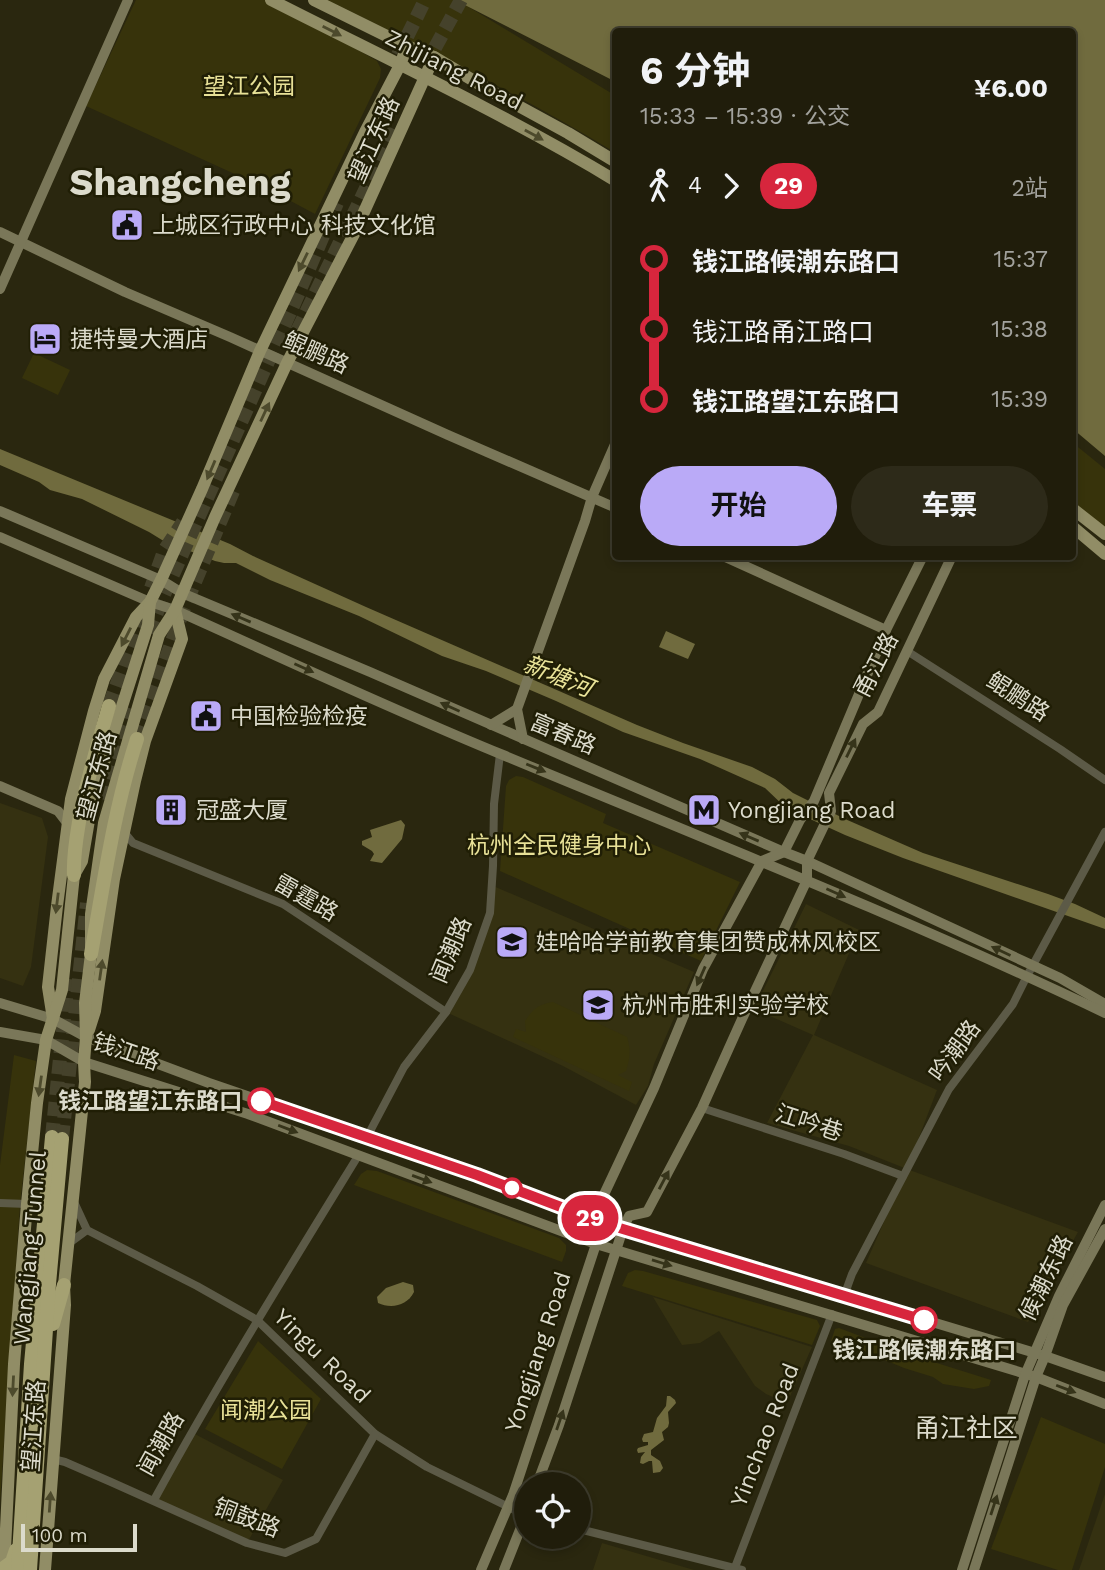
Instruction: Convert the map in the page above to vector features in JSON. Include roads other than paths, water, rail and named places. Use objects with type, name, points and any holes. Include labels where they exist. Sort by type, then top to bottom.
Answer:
[{"type":"highway","points":[[74,876],[73,854],[81,813],[109,706]]},
{"type":"highway","points":[[91,954],[111,837],[137,738]]},
{"type":"highway","name":"Wangjiang Tunnel","points":[[40,1360],[57,1138]]},
{"type":"highway","points":[[18,1570],[40,1360],[64,1285]]},
{"type":"highway","points":[[31,1566],[40,1360]]},
{"type":"highway","points":[[2,1570],[12,1562],[16,1554],[22,1521]]},
{"type":"main road","name":"Zhijiang Road","points":[[271,0],[426,76],[612,179]]},
{"type":"main road","name":"Zhijiang Road","points":[[314,0],[434,57],[612,160]]},
{"type":"main road","name":"望江东路","points":[[2,1570],[14,1364],[37,1103],[46,1040],[62,990],[74,876],[82,861],[93,797],[148,625],[150,602],[192,513],[260,351],[407,46]]},
{"type":"main road","name":"望江东路","points":[[45,1570],[65,1305],[64,1285],[85,1082],[85,1003],[91,954],[90,914],[104,823],[159,635],[175,610],[214,518],[287,363],[354,234],[434,57]]},
{"type":"main road","points":[[1076,511],[1105,534]]},
{"type":"main road","points":[[1076,530],[1105,554]]},
{"type":"main road","points":[[53,1019],[48,987],[71,799],[104,679],[136,617],[150,602]]},
{"type":"main road","points":[[86,1037],[95,1011],[123,832],[145,741],[181,639],[175,610]]},
{"type":"street","points":[[0,289],[128,0]]},
{"type":"street","name":"鲲鹏路","points":[[0,232],[76,270],[612,506]]},
{"type":"street","points":[[523,739],[517,709],[592,497],[612,451]]},
{"type":"street","name":"富春路","points":[[0,511],[161,580],[182,593],[370,671],[807,861],[1030,971],[1105,1013]]},
{"type":"street","name":"富春路","points":[[0,537],[150,602],[175,610],[500,754],[1030,971],[1060,978],[1105,1004]]},
{"type":"street","points":[[732,560],[886,630]]},
{"type":"street","name":"甬江路","points":[[784,852],[800,820],[814,801],[886,630],[921,560]]},
{"type":"street","name":"甬江路","points":[[807,861],[831,811],[830,793],[863,724],[878,712],[950,560]]},
{"type":"street","name":"鲲鹏路","points":[[907,651],[1105,780]]},
{"type":"street","points":[[491,725],[517,709]]},
{"type":"street","name":"闻潮路","points":[[367,1138],[404,1067],[446,1012],[470,970],[490,913],[494,804],[500,754]]},
{"type":"street","points":[[0,786],[58,811],[68,824]]},
{"type":"street","points":[[58,811],[71,799]]},
{"type":"street","name":"雷霆路","points":[[123,832],[133,843],[283,904],[446,1012]]},
{"type":"street","name":"吟潮路","points":[[844,1296],[852,1274],[949,1089],[1013,1004],[1105,832]]},
{"type":"street","points":[[120,849],[133,843]]},
{"type":"street","points":[[762,861],[784,852]]},
{"type":"street","name":"Yongjiang Road","points":[[481,1570],[507,1508],[603,1223],[600,1203],[654,1088],[703,969],[762,861]]},
{"type":"street","points":[[623,1228],[629,1216],[648,1212],[702,1108],[807,880],[807,861]]},
{"type":"street","name":"钱江路","points":[[0,1003],[53,1019],[86,1037],[209,1083],[477,1175],[603,1223],[1040,1354],[1105,1377]]},
{"type":"street","name":"钱江路","points":[[0,1031],[46,1040],[84,1062],[248,1114],[596,1244],[1030,1376],[1105,1404]]},
{"type":"street","name":"江吟巷","points":[[702,1108],[903,1176]]},
{"type":"street","name":"闻潮路","points":[[154,1500],[257,1320],[358,1156]]},
{"type":"street","points":[[68,1244],[87,1230],[73,1200]]},
{"type":"street","points":[[0,1203],[27,1205]]},
{"type":"street","name":"候潮东路","points":[[1040,1354],[1059,1296],[1105,1205]]},
{"type":"street","name":"Yongjiang Road","points":[[541,1472],[618,1250],[623,1228]]},
{"type":"street","name":"候潮东路","points":[[962,1570],[1030,1376],[1063,1305],[1105,1229]]},
{"type":"street","name":"Yingu Road","points":[[87,1230],[257,1320],[375,1434],[427,1467],[514,1511]]},
{"type":"street","name":"Yinchao Road","points":[[737,1569],[832,1314]]},
{"type":"street","name":"候潮东路","points":[[974,1570],[1030,1376]]},
{"type":"street","name":"铜鼓路","points":[[53,1459],[154,1500],[247,1543],[285,1553],[316,1539],[375,1434]]},
{"type":"street","points":[[591,1532],[737,1569]]},
{"type":"street","points":[[503,1570],[514,1544]]},
{"type":"tunnel","points":[[398,55],[425,0]]},
{"type":"tunnel","points":[[425,66],[461,0]]},
{"type":"tunnel","points":[[288,350],[396,126]]},
{"type":"tunnel","points":[[149,633],[337,203]]},
{"type":"tunnel","points":[[137,739],[184,608],[234,489]]},
{"type":"tunnel","points":[[151,588],[164,551],[183,522]]},
{"type":"tunnel","points":[[109,706],[142,614]]},
{"type":"tunnel","points":[[105,800],[132,709]]},
{"type":"tunnel","points":[[62,1139],[87,903]]},
{"type":"tunnel","points":[[52,1137],[68,979]]},
{"type":"place","name":"上城区行政中心 科技文化馆","points":[[127,225]]},
{"type":"place","name":"捷特曼大酒店","points":[[45,339]]},
{"type":"place","name":"中国检验检疫","points":[[206,716]]},
{"type":"place","name":"冠盛大厦","points":[[171,810]]},
{"type":"place","name":"Yongjiang Road","points":[[704,810]]},
{"type":"place","name":"娃哈哈学前教育集团赞成林风校区","points":[[512,942]]},
{"type":"place","name":"杭州市胜利实验学校","points":[[598,1005]]},
{"type":"place","name":"钱江路望江东路口","points":[[261,1101]]},
{"type":"place","name":"钱江路候潮东路口","points":[[924,1320]]},
{"type":"district","name":"Shangcheng","points":[[180,182]]},
{"type":"district","name":"甬江社区","points":[[966,1428]]},
{"type":"park label","name":"望江公园","points":[[249,86]]},
{"type":"park label","name":"杭州全民健身中心","points":[[559,845]]},
{"type":"park label","name":"闻潮公园","points":[[266,1410]]},
{"type":"water label","name":"新塘河","points":[[558,676]]}]
